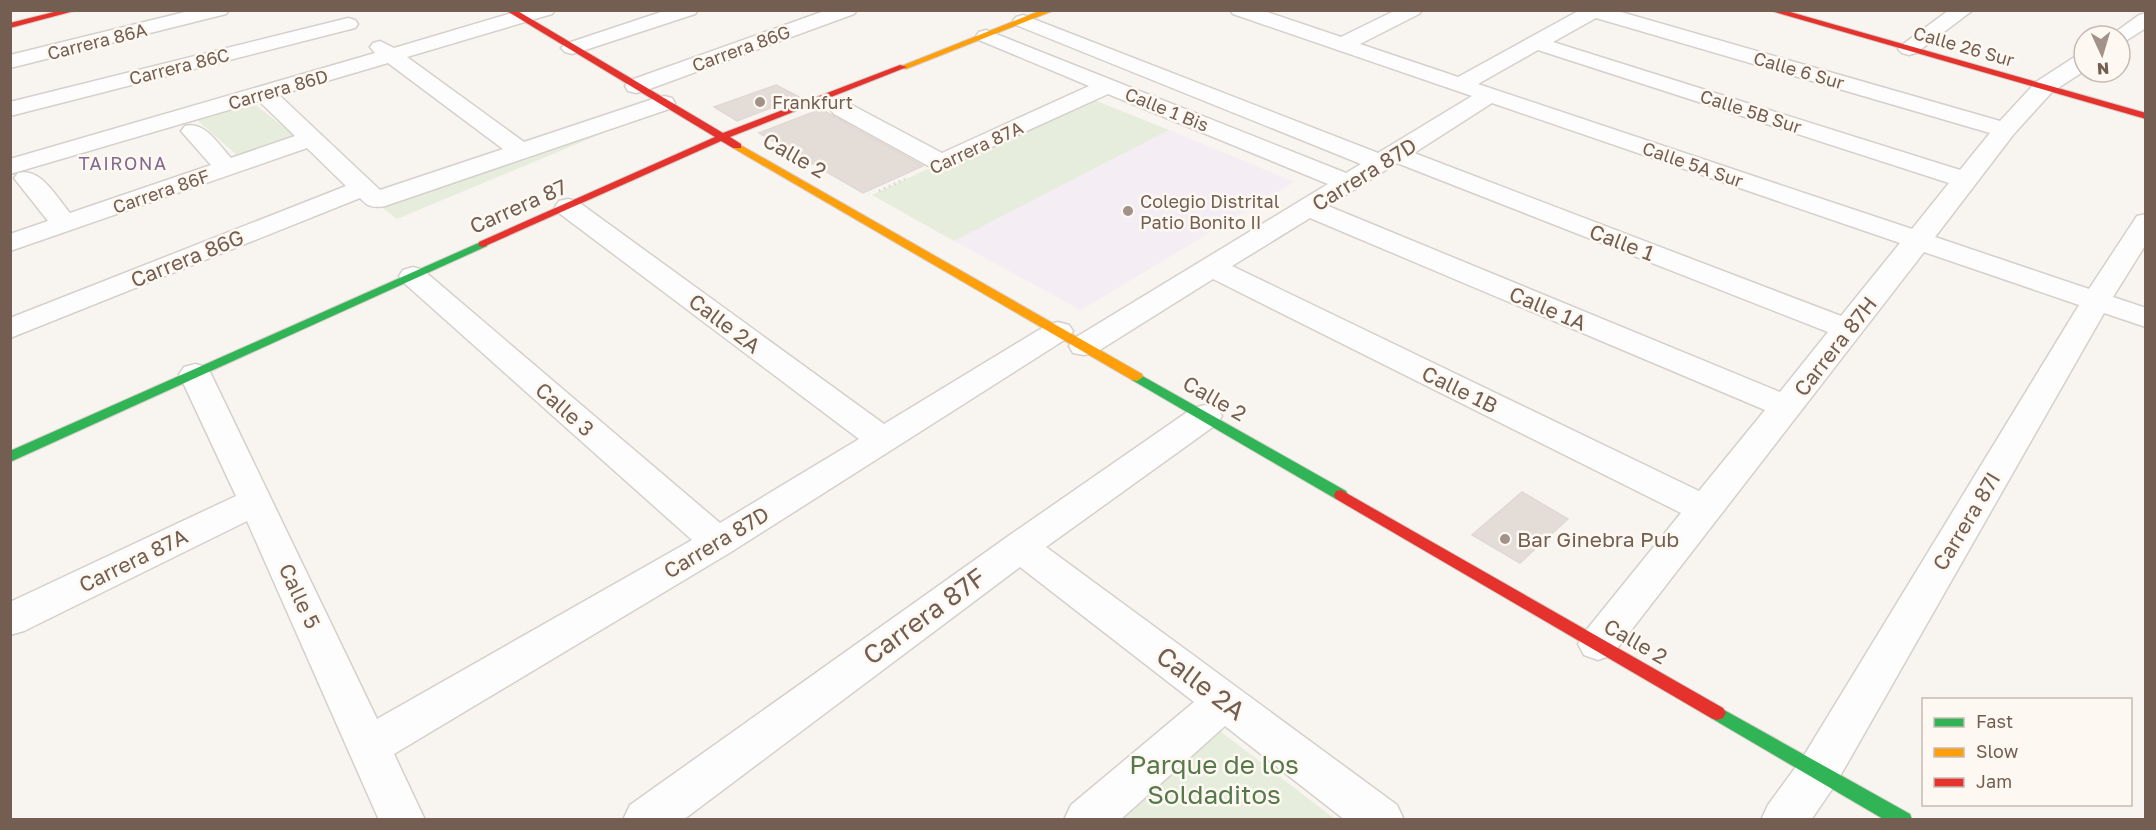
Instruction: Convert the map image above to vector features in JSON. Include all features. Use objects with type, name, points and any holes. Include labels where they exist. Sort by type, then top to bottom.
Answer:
[{"type":"street","points":[[10,17],[40,10]]},
{"type":"street","points":[[10,26],[74,10]]},
{"type":"street","name":"Carrera 86A","points":[[10,62],[219,10]]},
{"type":"street","name":"Carrera 86D","points":[[19,173],[264,93],[391,56],[515,14],[545,10]]},
{"type":"street","points":[[572,48],[688,10]]},
{"type":"street","name":"Carrera 86G","points":[[636,86],[847,10]]},
{"type":"street","name":"Carrera 87","points":[[10,457],[722,137],[1051,10]]},
{"type":"street","points":[[1342,45],[1412,10]]},
{"type":"street","points":[[1459,85],[1594,10]]},
{"type":"street","name":"Calle 6 Sur","points":[[1594,10],[2005,130]]},
{"type":"street","name":"Calle 26 Sur","points":[[1772,10],[2145,116]]},
{"type":"street","points":[[1909,49],[1963,10]]},
{"type":"street","name":"Calle 5A Sur","points":[[1246,11],[2145,318]]},
{"type":"street","name":"Calle 2","points":[[515,14],[722,137],[1903,819]]},
{"type":"street","points":[[339,17],[521,151]]},
{"type":"street","name":"Carrera 86C","points":[[10,109],[339,17]]},
{"type":"street","points":[[2132,28],[2145,19]]},
{"type":"street","name":"Calle 1 Bis","points":[[1023,21],[1388,159]]},
{"type":"street","name":"Calle 1 Bis","points":[[986,36],[1348,183]]},
{"type":"street","name":"Calle 5B Sur","points":[[1536,43],[1965,180]]},
{"type":"street","name":"Carrera 87H","points":[[1598,644],[2005,130],[2044,87],[2072,69]]},
{"type":"street","name":"Carrera 87A","points":[[941,163],[1109,85]]},
{"type":"street","points":[[264,93],[369,194]]},
{"type":"street","name":"Carrera 87D","points":[[369,746],[718,542],[883,440],[1071,339],[1213,268],[1490,95]]},
{"type":"street","name":"Carrera 86G","points":[[10,329],[369,194],[521,151],[664,103]]},
{"type":"street","points":[[842,109],[941,163]]},
{"type":"street","points":[[194,131],[227,168]]},
{"type":"street","name":"Carrera 86F","points":[[10,243],[312,138]]},
{"type":"street","name":"Calle 1","points":[[1388,159],[1848,329]]},
{"type":"street","points":[[19,173],[65,224]]},
{"type":"street","name":"Calle 2A","points":[[568,207],[883,440]]},
{"type":"street","name":"Calle 1A","points":[[1309,208],[1787,407]]},
{"type":"street","name":"Carrera 87I","points":[[1784,819],[1819,771],[2145,222]]},
{"type":"street","name":"Calle 1B","points":[[1213,268],[1706,510]]},
{"type":"street","name":"Calle 3","points":[[413,276],[718,542]]},
{"type":"street","name":"Calle 5","points":[[195,374],[402,819]]},
{"type":"street","name":"Carrera 87F","points":[[646,819],[1020,547],[1205,416]]},
{"type":"street","name":"Carrera 87A","points":[[10,620],[256,501]]},
{"type":"street","name":"Calle 2A","points":[[1020,547],[1381,819]]},
{"type":"street","points":[[1087,819],[1224,701]]},
{"type":"path","name":"Carrera 87A","points":[[843,207],[941,163]]},
{"type":"shaded area","name":"Colegio Distrital Patio Bonito II","points":[[1169,130],[1294,182],[1081,310],[954,241]]},
{"type":"green space","points":[[1084,96],[1169,130],[954,241],[872,195]]},
{"type":"green space","points":[[252,102],[296,137],[238,156],[196,119]]},
{"type":"green space","points":[[646,115],[397,219],[378,204]]},
{"type":"green space","name":"Parque de los Soldaditos","points":[[1212,725],[1335,819],[1109,820]]},
{"type":"building","name":"Frankfurt","points":[[776,85],[799,97],[737,121],[714,107]]},
{"type":"building","points":[[821,109],[923,166],[863,193],[759,133]]},
{"type":"building","points":[[1522,492],[1568,519],[1520,563],[1472,535]]},
{"type":"traffic: fast","points":[[10,457],[483,244]]},
{"type":"traffic: fast","points":[[1137,377],[1341,495]]},
{"type":"traffic: fast","points":[[1717,713],[1903,820]]},
{"type":"traffic: slow","points":[[903,67],[1051,10]]},
{"type":"traffic: slow","points":[[737,146],[1137,377]]},
{"type":"traffic: jam","points":[[10,26],[74,10]]},
{"type":"traffic: jam","points":[[509,10],[737,146]]},
{"type":"traffic: jam","points":[[1772,10],[2146,116]]},
{"type":"traffic: jam","points":[[483,244],[722,137],[903,67]]},
{"type":"traffic: jam","points":[[1341,495],[1717,713]]},
{"type":"place","name":"Frankfurt","points":[[760,102]]},
{"type":"place","name":"Colegio Distrital Patio Bonito II","points":[[1128,211]]},
{"type":"place","name":"Bar Ginebra Pub","points":[[1505,539]]},
{"type":"district","name":"TAIRONA","points":[[123,163]]}]
